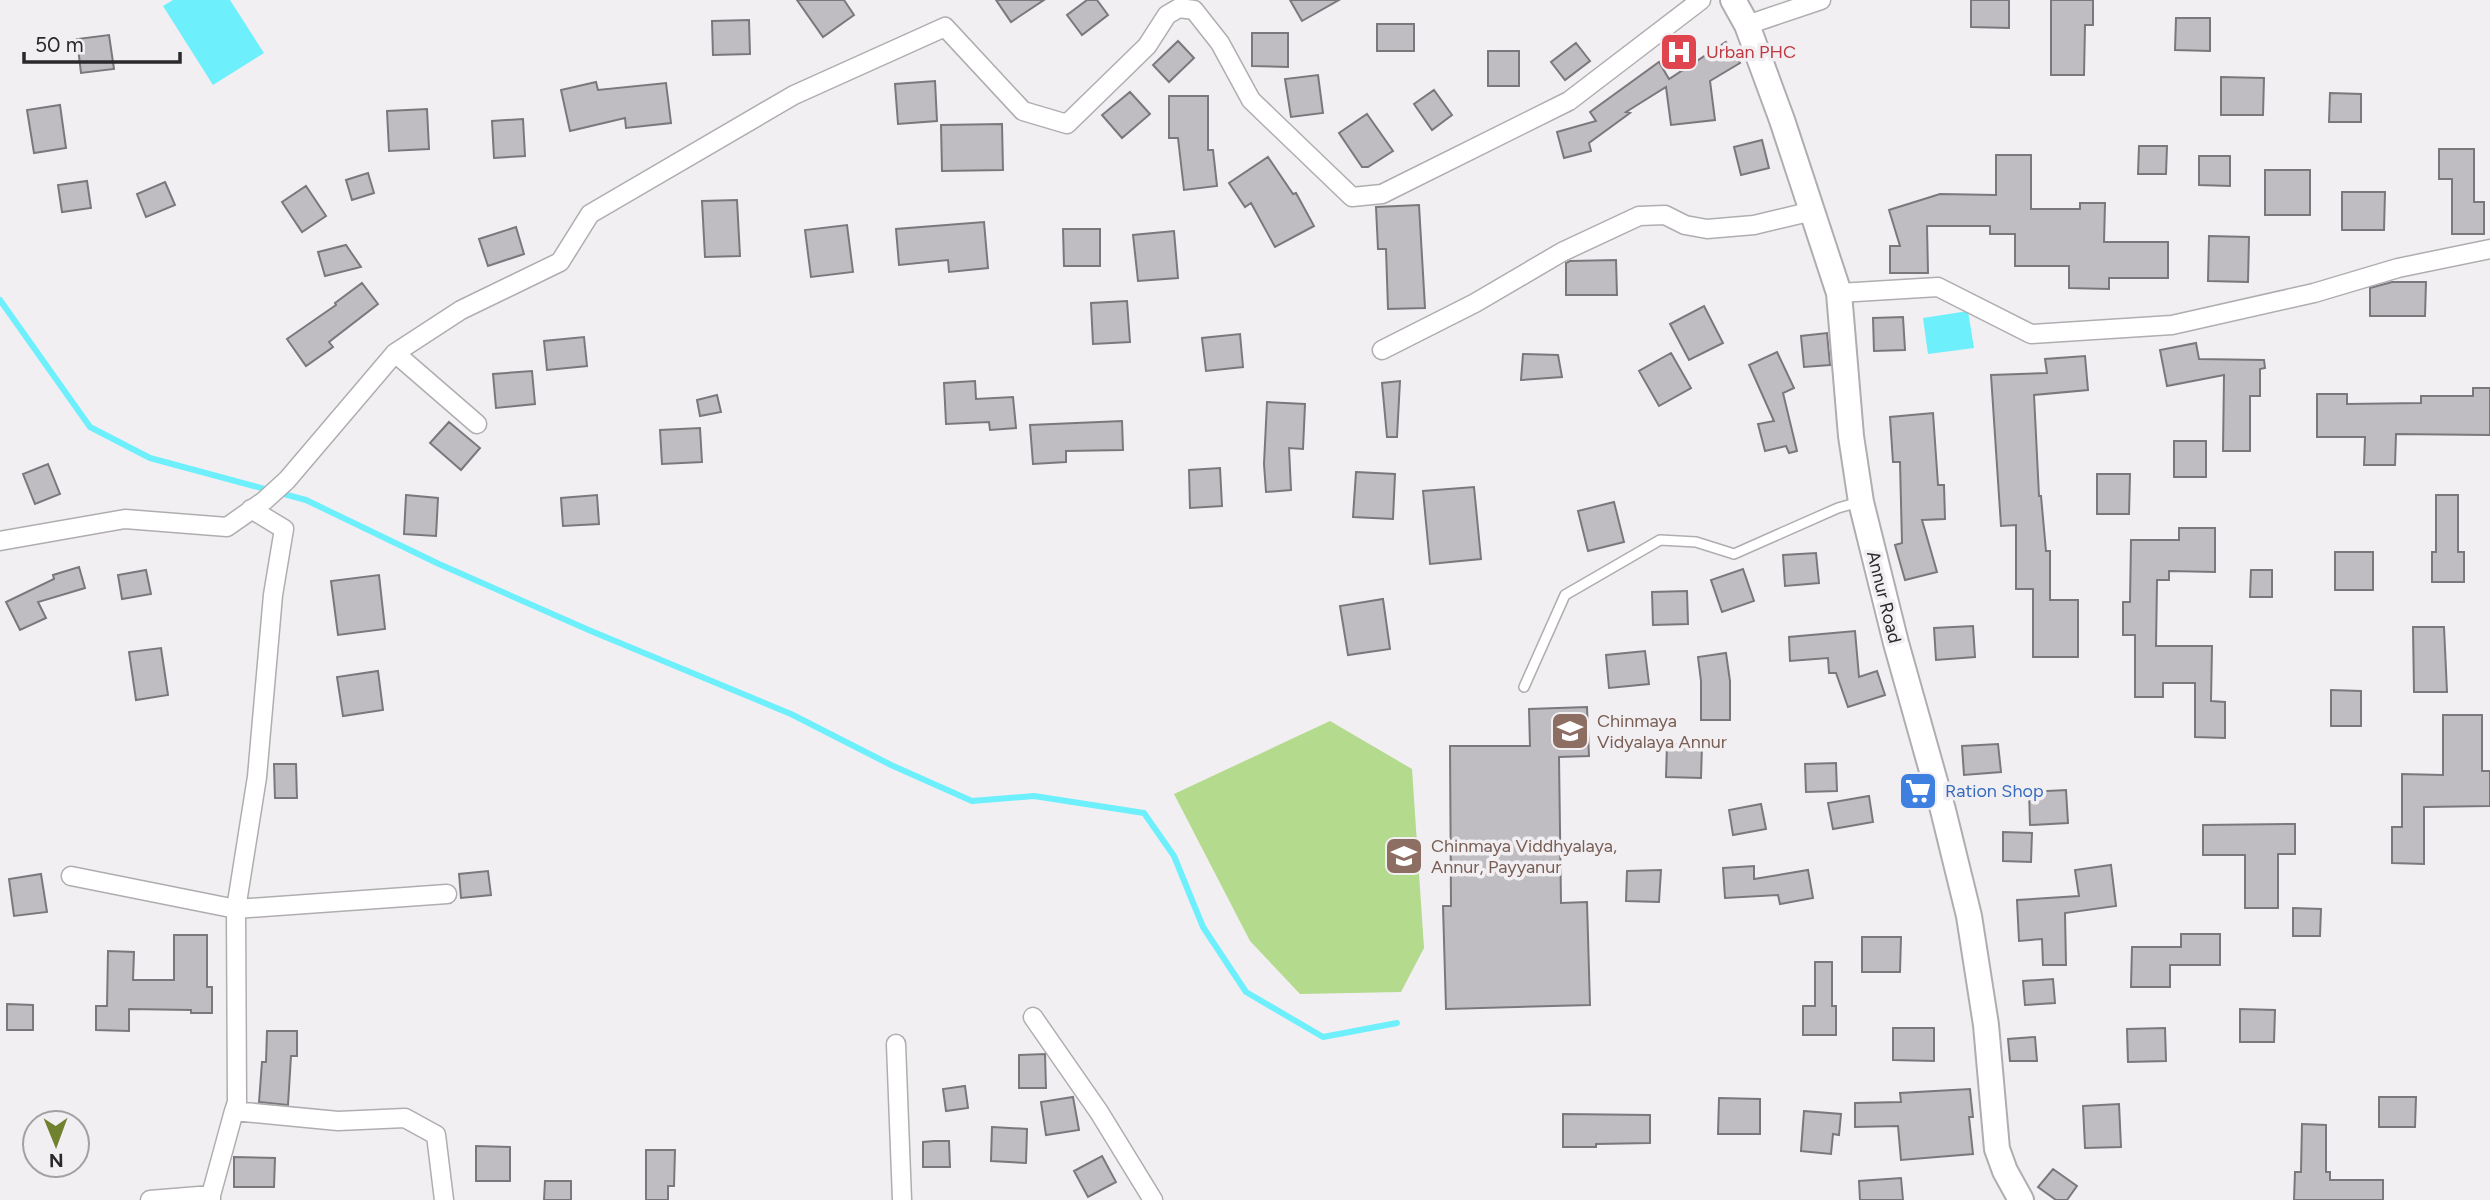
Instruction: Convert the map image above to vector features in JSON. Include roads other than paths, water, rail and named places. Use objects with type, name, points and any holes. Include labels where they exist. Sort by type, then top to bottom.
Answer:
[{"type":"main road","name":"Annur Road","points":[[1733,0],[1747,25],[1839,293],[1851,436],[1861,502],[1969,916],[1986,1025],[1997,1149],[2005,1171],[2021,1200]]},
{"type":"street","points":[[0,541],[124,519],[227,527],[287,480],[394,353],[461,310],[559,262],[590,214],[794,95],[945,27],[1023,111],[1068,124],[1147,46],[1167,15],[1179,8],[1194,10],[1220,43],[1251,100],[1352,197],[1382,194],[1569,101],[1701,0]]},
{"type":"street","points":[[1747,25],[1821,0]]},
{"type":"street","points":[[1382,350],[1475,303],[1562,252],[1639,216],[1665,215],[1685,225],[1707,229],[1754,225],[1813,211]]},
{"type":"street","points":[[1839,293],[1938,287],[2031,334],[2172,326],[2314,293],[2398,268],[2490,249]]},
{"type":"street","points":[[394,353],[477,424]]},
{"type":"street","points":[[150,1200],[211,1197],[237,1102],[236,909],[257,777],[273,595],[284,529],[258,505]]},
{"type":"street","points":[[71,876],[236,909],[447,894]]},
{"type":"street","points":[[1033,1017],[1099,1112],[1153,1200]]},
{"type":"street","points":[[897,1044],[902,1200]]},
{"type":"street","points":[[234,1111],[338,1121],[405,1118],[436,1135],[444,1200]]},
{"type":"lane","points":[[1524,687],[1565,595],[1660,540],[1696,542],[1734,554],[1838,508],[1861,502]]},
{"type":"water","points":[[173,0],[230,0],[264,53],[213,85],[163,6]]},
{"type":"water","points":[[1968,311],[1974,348],[1928,354],[1923,318]]},
{"type":"waterway","points":[[0,300],[90,427],[150,458],[306,500],[439,564],[791,714],[891,765],[972,801],[1034,796],[1144,813],[1174,856],[1203,927],[1246,992],[1323,1037],[1397,1023]]},
{"type":"place","name":"Urban PHC","points":[[1679,52]]},
{"type":"place","name":"Chinmaya Vidyalaya Annur","points":[[1570,731]]},
{"type":"place","name":"Ration Shop","points":[[1918,791]]},
{"type":"place","name":"Chinmaya Viddhyalaya, Annur, Payyanur","points":[[1404,856]]}]
